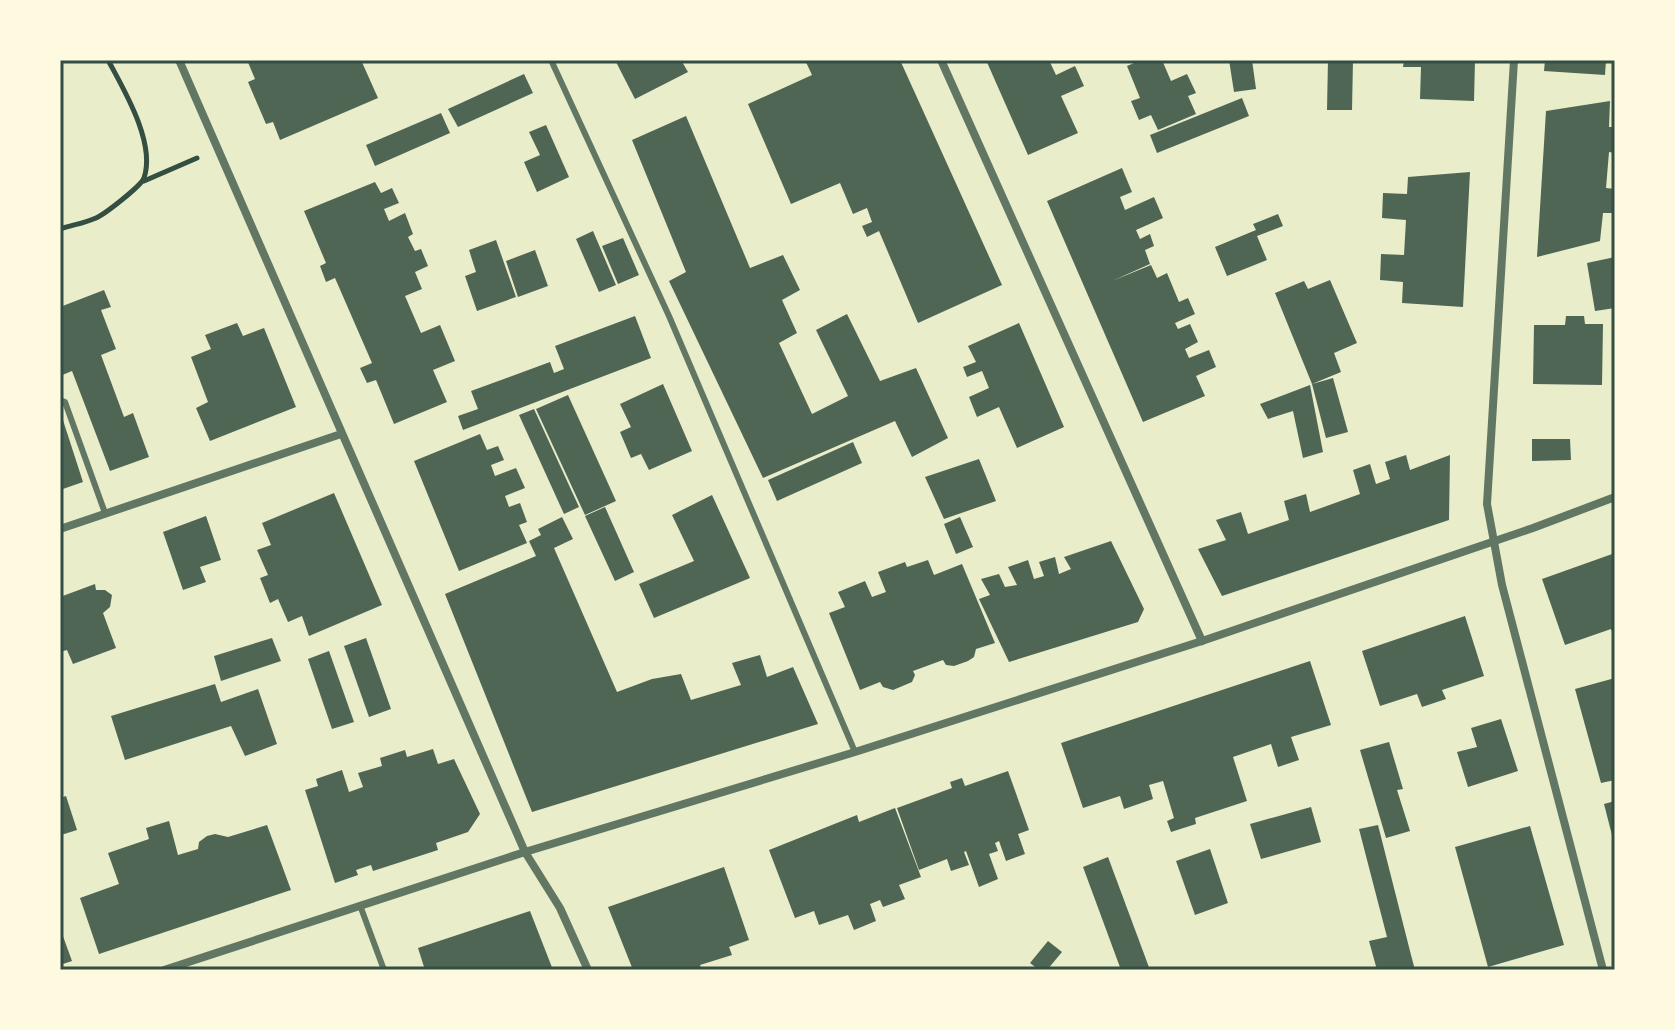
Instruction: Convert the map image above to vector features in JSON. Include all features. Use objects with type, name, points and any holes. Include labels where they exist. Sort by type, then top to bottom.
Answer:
[{"type":"street","points":[[179,60],[525,852],[560,908],[588,970]]},
{"type":"street","points":[[941,60],[1202,641]]},
{"type":"street","points":[[1514,60],[1487,504],[1502,585],[1603,970]]},
{"type":"street","points":[[60,529],[341,434]]},
{"type":"street","points":[[164,970],[525,852],[855,752],[1202,641],[1615,497]]},
{"type":"lane","points":[[551,60],[669,316],[855,752]]},
{"type":"lane","points":[[60,400],[65,402],[105,513]]},
{"type":"lane","points":[[361,908],[384,970]]},
{"type":"path","points":[[108,60],[136,112],[141,128],[146,167],[143,182]]},
{"type":"path","points":[[60,229],[97,218],[143,182],[218,148]]},
{"type":"building","points":[[247,60],[361,60],[378,98],[280,140],[273,122],[266,124],[248,82],[255,79]]},
{"type":"building","points":[[615,60],[681,60],[688,72],[635,99]]},
{"type":"building","points":[[805,60],[900,60],[1002,285],[918,323],[879,231],[867,237],[862,226],[872,222],[867,208],[853,214],[840,183],[791,204],[748,104],[812,75]]},
{"type":"building","points":[[986,60],[1049,60],[1056,75],[1075,66],[1084,86],[1061,96],[1078,133],[1028,155]]},
{"type":"building","points":[[1141,60],[1162,60],[1171,81],[1187,74],[1196,93],[1188,96],[1196,114],[1158,130],[1151,115],[1139,120],[1131,101],[1140,98],[1127,66]]},
{"type":"building","points":[[1229,60],[1252,60],[1256,89],[1234,92]]},
{"type":"building","points":[[1328,60],[1353,60],[1352,110],[1327,110]]},
{"type":"building","points":[[1404,60],[1475,60],[1474,101],[1420,99],[1421,67],[1403,67]]},
{"type":"building","points":[[1545,60],[1606,60],[1605,75],[1544,71]]},
{"type":"building","points":[[524,74],[533,93],[458,127],[448,109]]},
{"type":"building","points":[[1242,98],[1249,116],[1157,153],[1150,135]]},
{"type":"building","points":[[1610,101],[1609,127],[1615,127],[1615,153],[1609,152],[1606,188],[1615,189],[1615,213],[1603,213],[1600,241],[1537,257],[1546,111]]},
{"type":"building","points":[[441,113],[450,133],[375,166],[366,145]]},
{"type":"building","points":[[686,116],[750,268],[783,255],[800,290],[782,300],[797,333],[779,343],[812,414],[848,396],[816,330],[847,314],[880,381],[916,368],[948,438],[912,457],[895,421],[763,478],[669,281],[686,272],[632,140]]},
{"type":"building","points":[[546,125],[569,177],[537,192],[524,162],[540,155],[529,132]]},
{"type":"building","points":[[1122,168],[1132,192],[1120,197],[1125,210],[1154,197],[1163,218],[1136,230],[1140,239],[1150,234],[1154,246],[1145,250],[1150,264],[1112,281],[1151,265],[1157,278],[1167,273],[1179,302],[1188,298],[1195,314],[1175,323],[1178,329],[1190,324],[1198,342],[1185,349],[1189,358],[1209,350],[1216,367],[1196,376],[1205,396],[1143,422],[1047,201]]},
{"type":"building","points":[[1470,172],[1463,307],[1402,303],[1403,282],[1380,280],[1381,254],[1404,255],[1406,220],[1382,218],[1383,193],[1407,194],[1408,177]]},
{"type":"building","points":[[375,182],[381,193],[392,188],[399,203],[384,209],[389,221],[405,213],[413,234],[408,237],[415,251],[421,249],[428,266],[415,272],[422,289],[405,296],[421,333],[440,325],[455,361],[433,370],[447,402],[394,424],[376,380],[367,383],[360,368],[372,363],[335,278],[326,282],[320,266],[326,263],[304,211]]},
{"type":"building","points":[[1278,214],[1283,226],[1257,236],[1267,260],[1227,276],[1215,247],[1256,230],[1253,224]]},
{"type":"building","points":[[593,231],[616,285],[599,292],[576,239]]},
{"type":"building","points":[[623,238],[639,275],[618,284],[602,246]]},
{"type":"building","points":[[496,240],[516,297],[477,311],[465,276],[476,272],[469,250]]},
{"type":"building","points":[[535,250],[548,286],[518,297],[506,261]]},
{"type":"building","points":[[1615,257],[1615,308],[1595,311],[1587,263]]},
{"type":"building","points":[[1330,280],[1357,343],[1334,353],[1341,372],[1312,384],[1275,293],[1304,281],[1308,289]]},
{"type":"building","points":[[104,290],[111,307],[101,310],[116,349],[101,355],[124,417],[133,413],[149,457],[110,471],[72,371],[60,376],[60,307]]},
{"type":"building","points":[[635,316],[651,358],[463,430],[458,416],[478,409],[471,391],[550,362],[554,373],[564,369],[555,346]]},
{"type":"building","points":[[1566,316],[1584,316],[1585,324],[1603,324],[1602,385],[1533,384],[1534,325],[1565,325]]},
{"type":"building","points":[[237,323],[243,336],[264,328],[296,407],[210,441],[196,408],[208,402],[191,357],[211,349],[205,335]]},
{"type":"building","points":[[1019,323],[1064,427],[1017,448],[999,407],[977,417],[969,397],[989,388],[982,371],[967,377],[963,367],[976,362],[968,346]]},
{"type":"building","points":[[1333,378],[1348,432],[1326,438],[1312,384]]},
{"type":"building","points":[[663,384],[692,451],[649,470],[641,454],[631,458],[620,432],[631,427],[620,404]]},
{"type":"building","points":[[1310,385],[1323,452],[1303,458],[1293,411],[1268,419],[1260,404]]},
{"type":"building","points":[[568,395],[616,501],[585,515],[536,409]]},
{"type":"building","points":[[534,409],[579,507],[564,514],[519,415]]},
{"type":"building","points":[[60,415],[83,482],[60,490]]},
{"type":"building","points":[[480,434],[487,450],[498,446],[504,460],[491,465],[495,476],[516,468],[525,488],[505,496],[509,507],[520,503],[527,522],[519,525],[527,543],[459,571],[414,461]]},
{"type":"building","points":[[1532,439],[1570,439],[1571,460],[1532,461]]},
{"type":"building","points":[[853,442],[862,463],[777,501],[768,480]]},
{"type":"building","points":[[1406,455],[1410,470],[1450,455],[1449,520],[1222,596],[1198,549],[1226,540],[1216,520],[1241,512],[1248,534],[1289,520],[1284,501],[1306,494],[1310,512],[1360,494],[1353,470],[1370,464],[1376,484],[1390,479],[1385,462]]},
{"type":"building","points":[[979,459],[996,501],[944,519],[925,477]]},
{"type":"building","points":[[334,493],[382,605],[309,636],[302,616],[288,622],[278,599],[270,603],[260,578],[268,575],[257,550],[271,545],[262,523]]},
{"type":"building","points":[[712,495],[750,578],[654,618],[639,584],[694,561],[672,515]]},
{"type":"building","points":[[605,507],[634,572],[615,581],[585,516]]},
{"type":"building","points":[[206,516],[221,560],[200,567],[206,582],[183,590],[163,532]]},
{"type":"building","points":[[562,517],[573,539],[554,548],[617,692],[652,679],[681,674],[691,700],[741,685],[732,663],[760,655],[767,677],[793,667],[818,724],[532,812],[445,594],[536,556],[529,541],[541,535],[538,529]]},
{"type":"building","points":[[960,517],[973,547],[956,554],[944,524]]},
{"type":"building","points":[[1111,541],[1144,609],[1138,622],[1009,662],[979,599],[990,595],[981,579],[999,574],[1005,587],[1017,585],[1008,567],[1028,560],[1034,579],[1044,576],[1039,562],[1055,557],[1059,574],[1071,569],[1064,557]]},
{"type":"building","points":[[1615,553],[1615,640],[1611,629],[1565,645],[1542,579]]},
{"type":"building","points":[[928,560],[934,575],[962,564],[995,643],[976,649],[974,657],[954,666],[946,665],[943,660],[913,671],[912,682],[893,690],[883,687],[880,682],[860,690],[829,613],[845,607],[838,592],[865,581],[872,597],[886,592],[878,572],[905,562],[907,567]]},
{"type":"building","points":[[95,584],[96,590],[105,590],[112,595],[110,607],[103,613],[116,648],[73,664],[67,650],[60,652],[60,597]]},
{"type":"building","points":[[1465,616],[1484,676],[1442,690],[1446,699],[1422,707],[1417,694],[1380,706],[1362,651]]},
{"type":"building","points":[[272,638],[281,661],[221,681],[214,656]]},
{"type":"building","points":[[366,638],[391,709],[369,717],[344,646]]},
{"type":"building","points":[[329,651],[354,722],[332,729],[308,659]]},
{"type":"building","points":[[1310,661],[1331,725],[1291,737],[1299,760],[1278,767],[1271,744],[1233,757],[1247,801],[1195,818],[1196,824],[1171,832],[1167,821],[1174,818],[1163,781],[1149,785],[1153,799],[1124,809],[1120,796],[1083,808],[1061,743]]},
{"type":"building","points":[[1615,678],[1615,780],[1601,783],[1575,689]]},
{"type":"building","points":[[215,684],[221,702],[258,689],[277,744],[245,756],[231,726],[125,760],[111,716]]},
{"type":"building","points":[[1501,719],[1518,771],[1468,787],[1457,752],[1477,747],[1471,728]]},
{"type":"building","points":[[1389,742],[1403,789],[1397,790],[1410,831],[1386,838],[1360,750]]},
{"type":"building","points":[[433,749],[438,764],[454,759],[480,814],[468,832],[436,843],[438,850],[373,871],[371,865],[356,870],[358,875],[335,883],[305,790],[318,786],[316,779],[342,770],[349,792],[363,787],[358,773],[382,766],[380,758],[405,750],[407,757]]},
{"type":"building","points":[[1008,771],[1029,830],[1018,834],[1025,854],[1006,861],[999,841],[995,843],[998,851],[989,854],[998,879],[979,887],[966,851],[969,865],[951,871],[947,859],[919,870],[897,808],[952,788],[950,782],[962,778],[965,786]]},
{"type":"building","points":[[66,796],[77,830],[61,835],[60,798]]},
{"type":"building","points":[[1615,801],[1615,842],[1614,843],[1604,804]]},
{"type":"building","points":[[1311,807],[1321,842],[1261,859],[1250,824]]},
{"type":"building","points":[[895,808],[921,877],[899,885],[905,899],[883,907],[880,900],[870,904],[876,921],[854,930],[848,915],[819,925],[814,911],[795,918],[769,850],[857,815],[859,822]]},
{"type":"building","points":[[169,821],[178,855],[198,849],[199,842],[207,836],[228,837],[267,825],[291,890],[99,954],[80,898],[119,884],[108,853],[149,839],[146,828]]},
{"type":"building","points":[[1378,825],[1415,970],[1377,970],[1369,941],[1387,937],[1359,829]]},
{"type":"building","points":[[1530,826],[1564,945],[1488,967],[1455,847]]},
{"type":"building","points":[[1210,849],[1228,903],[1195,915],[1176,861]]},
{"type":"building","points":[[1108,857],[1150,970],[1121,970],[1083,867]]},
{"type":"building","points":[[724,867],[749,940],[729,947],[732,955],[700,965],[702,970],[633,970],[608,907]]},
{"type":"building","points":[[530,911],[553,970],[425,970],[418,948]]},
{"type":"building","points":[[60,928],[72,961],[60,965]]},
{"type":"building","points":[[1048,941],[1062,952],[1047,970],[1039,970],[1030,963]]}]
